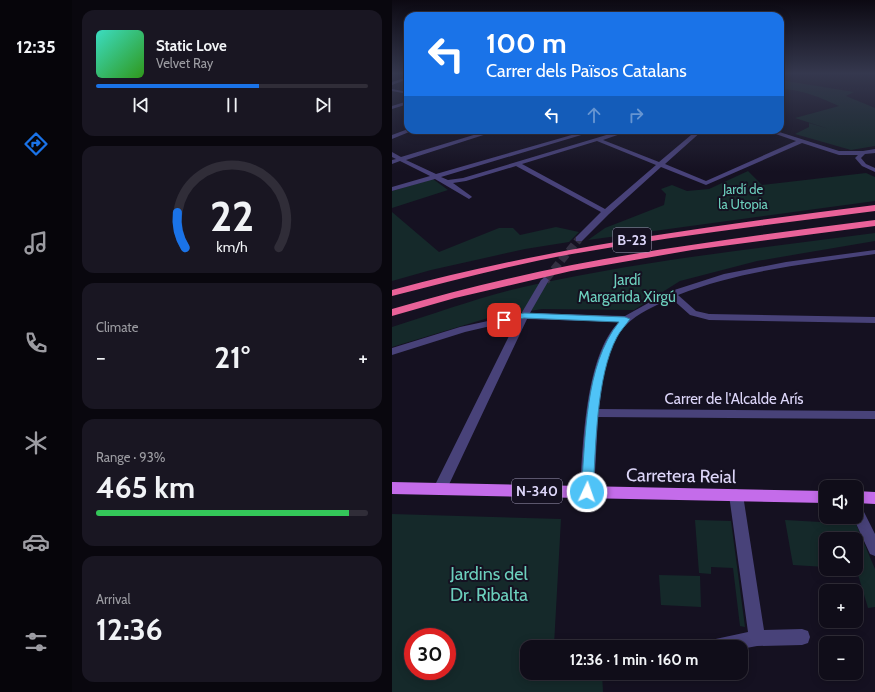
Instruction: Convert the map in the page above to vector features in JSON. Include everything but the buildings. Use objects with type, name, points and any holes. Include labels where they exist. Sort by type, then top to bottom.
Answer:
[{"type":"highway","name":"B-23","points":[[392,293],[491,267],[595,246],[875,208]]},
{"type":"highway","name":"B-23","points":[[392,313],[486,287],[571,267],[685,248],[875,223]]},
{"type":"main road","name":"Carretera Reial","points":[[392,488],[819,497]]},
{"type":"main road","points":[[863,498],[875,498]]},
{"type":"street","points":[[392,137],[404,132]]},
{"type":"street","points":[[392,162],[483,134]]},
{"type":"street","points":[[392,189],[583,134]]},
{"type":"street","points":[[447,182],[464,180],[617,134]]},
{"type":"street","points":[[578,239],[606,212],[695,134]]},
{"type":"street","points":[[780,134],[839,153],[875,170]]},
{"type":"street","points":[[599,140],[706,183],[801,141]]},
{"type":"street","points":[[839,153],[863,153],[875,150]]},
{"type":"street","points":[[860,162],[858,158],[863,153]]},
{"type":"street","points":[[392,154],[447,182],[469,197]]},
{"type":"street","points":[[517,164],[606,212]]},
{"type":"street","points":[[587,492],[594,413],[602,362],[613,336],[625,319],[671,294],[696,284],[724,276],[875,252]]},
{"type":"street","points":[[440,489],[524,316],[545,280]]},
{"type":"street","points":[[671,294],[692,313],[709,317],[875,320]]},
{"type":"street","points":[[392,352],[463,329],[524,316],[625,319]]},
{"type":"street","name":"Carrer de l'Alcalde Arís","points":[[594,413],[875,415]]},
{"type":"street","points":[[736,495],[757,638]]},
{"type":"street","points":[[863,524],[875,549]]},
{"type":"street","points":[[747,640],[757,638],[802,637]]},
{"type":"green space","points":[[838,106],[871,106],[875,108],[875,146],[851,150],[795,134],[809,127],[809,123],[829,129],[795,118]]},
{"type":"green space","name":"Jardí de la Utopia","points":[[748,171],[762,185],[866,173],[875,177],[875,201],[588,240],[605,228],[664,205],[666,194],[661,189],[672,185],[687,191],[709,189]]},
{"type":"green space","points":[[433,179],[448,190],[392,208],[392,191]]},
{"type":"green space","points":[[392,212],[439,252],[499,228],[513,228],[520,235],[556,227],[579,232],[569,242],[525,249],[431,270],[392,281]]},
{"type":"green space","name":"Jardí Margarida Xirgú","points":[[875,233],[875,241],[757,261],[680,281],[634,310],[542,309],[488,318],[392,347],[392,327],[482,298],[519,288],[663,261]]},
{"type":"green space","name":"Jardins del Dr. Ribalta","points":[[392,514],[561,519],[554,640],[520,640],[520,680],[602,680],[603,692],[392,692]]},
{"type":"green space","points":[[695,520],[731,521],[745,627],[740,626],[733,568],[711,567],[711,574],[699,573]]},
{"type":"green space","points":[[785,520],[819,522],[819,524],[856,524],[859,532],[819,532],[819,567],[793,565]]},
{"type":"green space","points":[[863,541],[875,569],[875,607],[868,608],[863,591],[863,584],[861,584],[858,576],[863,576]]},
{"type":"green space","points":[[659,575],[700,576],[701,607],[661,605]]},
{"type":"tunnel","points":[[546,279],[579,239]]},
{"type":"route","points":[[504,320],[524,316],[625,319],[613,336],[602,362],[594,413],[587,492]]}]
